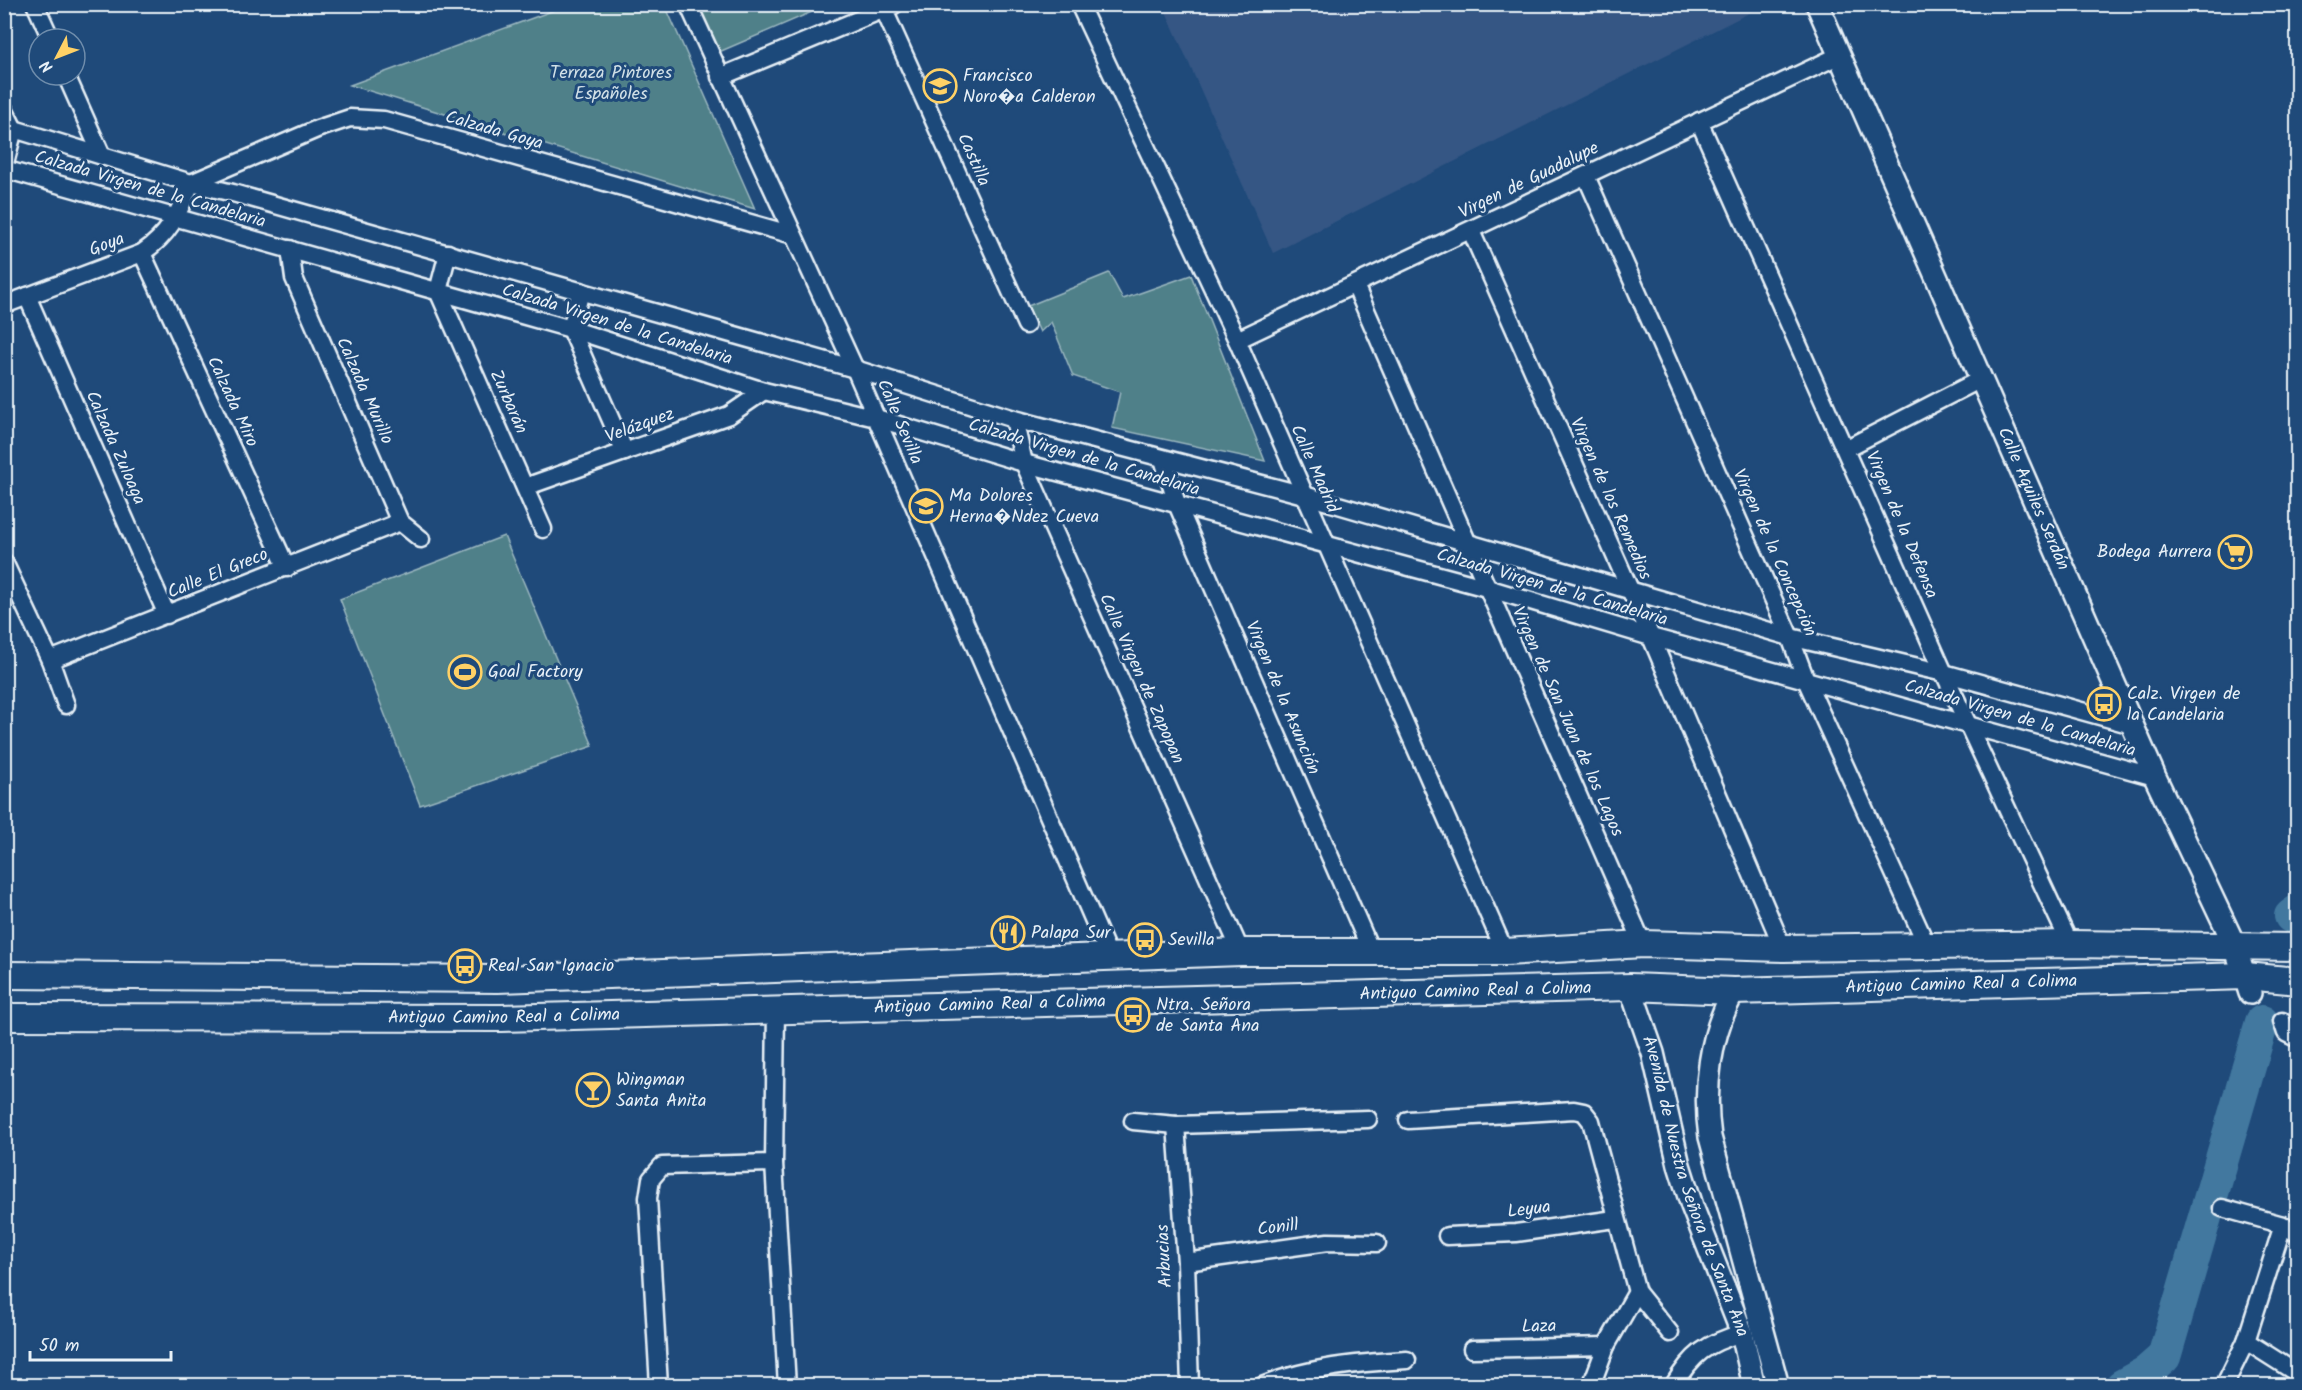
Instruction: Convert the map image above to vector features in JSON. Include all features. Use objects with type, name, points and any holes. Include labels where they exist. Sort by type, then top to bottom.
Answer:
[{"type":"main road","name":"Antiguo Camino Real a Colima","points":[[4,975],[498,979],[1241,952],[1505,952],[1642,944],[1783,948],[2070,944],[2298,947]]},
{"type":"main road","points":[[2248,985],[2298,981]]},
{"type":"main road","name":"Antiguo Camino Real a Colima","points":[[4,1017],[502,1018],[1630,987],[1734,991],[2019,982],[2248,985]]},
{"type":"main road","points":[[2248,985],[2298,996]]},
{"type":"street","points":[[35,4],[46,27]]},
{"type":"street","name":"Calle Sevilla","points":[[688,4],[855,369],[1110,958]]},
{"type":"street","name":"Calle Madrid","points":[[1079,4],[1237,340],[1505,952]]},
{"type":"street","name":"Calle Aquiles Serdán","points":[[1817,4],[2155,777],[2235,946],[2248,985]]},
{"type":"street","points":[[720,77],[889,7]]},
{"type":"street","name":"Castilla","points":[[889,7],[1026,325]]},
{"type":"street","name":"Virgen de Guadalupe","points":[[1237,340],[1838,56]]},
{"type":"street","points":[[71,87],[102,156]]},
{"type":"street","points":[[4,109],[9,128],[4,168]]},
{"type":"street","name":"Calzada Goya","points":[[191,183],[350,118],[384,120],[793,235]]},
{"type":"street","name":"Virgen de la Defensa","points":[[1699,121],[1847,448],[1944,673],[2070,944]]},
{"type":"street","name":"Calzada Virgen de la Candelaria","points":[[9,128],[191,183],[448,253],[855,369],[1014,419],[1465,540],[1790,636],[1944,673],[2132,725]]},
{"type":"street","name":"Calzada Virgen de la Candelaria","points":[[4,168],[571,329],[765,392],[876,418],[1024,463],[1487,588],[1651,637],[2155,777]]},
{"type":"street","name":"Virgen de la Concepción","points":[[1586,176],[1790,636],[1806,680],[1927,946]]},
{"type":"street","name":"Goya","points":[[4,305],[142,253],[162,239],[176,218],[191,183]]},
{"type":"street","name":"Virgen de los Remedios","points":[[1471,231],[1651,637],[1783,948]]},
{"type":"street","name":"Calzada Murillo","points":[[290,249],[294,278],[400,522],[421,539]]},
{"type":"street","name":"Calzada Miro","points":[[142,253],[287,568]]},
{"type":"street","points":[[438,291],[448,253]]},
{"type":"street","name":"Virgen de San Juan de los Lagos","points":[[1355,285],[1642,944]]},
{"type":"street","name":"Zurbarán","points":[[438,291],[543,529]]},
{"type":"street","points":[[581,291],[571,329],[625,452]]},
{"type":"street","name":"Calzada Zuloaga","points":[[27,296],[167,615]]},
{"type":"street","points":[[1847,448],[1981,379]]},
{"type":"street","name":"Velázquez","points":[[525,487],[729,414],[765,392]]},
{"type":"street","name":"Calle Virgen de Zapopan","points":[[1014,419],[1024,463],[1241,952]]},
{"type":"street","name":"Virgen de la Asunción","points":[[1163,459],[1176,504],[1371,951]]},
{"type":"street","name":"Calle El Greco","points":[[50,660],[400,522]]},
{"type":"street","points":[[4,562],[50,660],[66,705]]},
{"type":"street","name":"Avenida de Nuestra Señora de Santa Ana","points":[[1630,987],[1653,1053],[1679,1165],[1742,1333],[1751,1384]]},
{"type":"street","name":"Avenida de Nuestra Señora de Santa Ana","points":[[1734,991],[1724,1010],[1716,1034],[1707,1118],[1710,1137],[1776,1381]]},
{"type":"street","points":[[776,1010],[774,1163],[787,1386]]},
{"type":"street","points":[[2282,1021],[2286,1033],[2298,1039]]},
{"type":"street","points":[[1407,1120],[1574,1110],[1584,1112],[1591,1120],[1615,1219],[1637,1292],[1670,1333]]},
{"type":"street","points":[[1133,1121],[1176,1125],[1368,1119]]},
{"type":"street","name":"Arbucias","points":[[1176,1125],[1186,1262],[1190,1386]]},
{"type":"street","points":[[659,1386],[648,1198],[651,1179],[662,1166],[774,1163]]},
{"type":"street","points":[[2222,1208],[2283,1225],[2298,1234]]},
{"type":"street","name":"Leyua","points":[[1447,1236],[1516,1233],[1615,1219]]},
{"type":"street","points":[[1705,1234],[1735,1223]]},
{"type":"street","points":[[2224,1386],[2246,1341],[2283,1225]]},
{"type":"street","name":"Conill","points":[[1186,1262],[1328,1242],[1377,1243]]},
{"type":"street","points":[[1591,1386],[1606,1346],[1637,1292]]},
{"type":"street","points":[[1673,1386],[1695,1356],[1715,1341],[1742,1333]]},
{"type":"street","points":[[2246,1341],[2298,1374]]},
{"type":"street","name":"Laza","points":[[1472,1349],[1606,1346]]},
{"type":"street","points":[[1262,1386],[1281,1378],[1339,1364],[1407,1360]]},
{"type":"street","points":[[1751,1384],[1776,1381]]},
{"type":"shaded area","points":[[1163,5],[1765,5],[1273,253]]},
{"type":"green space","name":"Terraza Pintores Españoles","points":[[568,5],[665,5],[755,209],[350,85]]},
{"type":"green space","points":[[689,5],[828,5],[712,55]]},
{"type":"green space","points":[[1109,273],[1123,299],[1191,275],[1265,461],[1112,428],[1120,392],[1073,376],[1051,322],[1040,332],[1028,306]]},
{"type":"green space","name":"Goal Factory","points":[[504,536],[593,746],[420,805],[340,599]]},
{"type":"waterway","points":[[2291,916],[2298,911]]},
{"type":"waterway","points":[[2122,1386],[2147,1372],[2164,1357],[2262,1022]]},
{"type":"place","name":"Francisco Noro�a Calderon","points":[[940,86]]},
{"type":"place","name":"Ma Dolores Herna�Ndez Cueva","points":[[926,506]]},
{"type":"place","name":"Bodega Aurrera","points":[[2235,552]]},
{"type":"place","name":"Goal Factory","points":[[465,672]]},
{"type":"place","name":"Calz. Virgen de la Candelaria","points":[[2104,704]]},
{"type":"place","name":"Palapa Sur","points":[[1008,933]]},
{"type":"place","name":"Sevilla","points":[[1145,940]]},
{"type":"place","name":"Real San Ignacio","points":[[465,966]]},
{"type":"place","name":"Ntra. Señora de Santa Ana","points":[[1133,1015]]},
{"type":"place","name":"Wingman Santa Anita","points":[[593,1090]]}]
